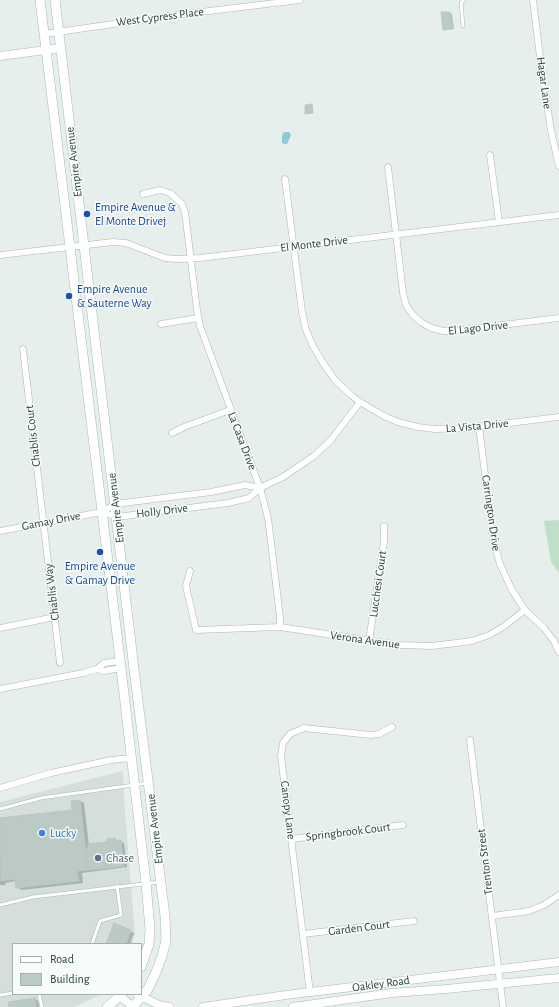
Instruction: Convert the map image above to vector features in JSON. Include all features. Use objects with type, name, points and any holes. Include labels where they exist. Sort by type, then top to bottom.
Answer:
[{"type":"main road","name":"Empire Avenue","points":[[40,0],[71,246],[146,883],[150,929],[149,944],[142,964]]},
{"type":"main road","name":"Empire Avenue","points":[[55,0],[140,712],[166,916],[166,941],[157,970],[148,989],[142,994]]},
{"type":"main road","points":[[121,665],[129,666],[133,695],[140,712]]},
{"type":"main road","points":[[107,1007],[119,995]]},
{"type":"main road","name":"Empire Avenue","points":[[133,1007],[140,995]]},
{"type":"street","name":"West Cypress Place","points":[[44,34],[176,15],[300,0]]},
{"type":"street","name":"Hagar Lane","points":[[533,0],[551,131],[559,166]]},
{"type":"street","points":[[0,56],[61,48]]},
{"type":"street","points":[[490,155],[499,222]]},
{"type":"street","name":"El Lago Drive","points":[[388,168],[403,293],[406,305],[413,315],[422,323],[443,331],[454,331],[559,318]]},
{"type":"street","name":"La Vista Drive","points":[[285,179],[302,312],[306,330],[313,346],[331,375],[360,402],[384,416],[398,422],[435,429],[452,430],[559,417]]},
{"type":"street","name":"La Casa Drive","points":[[143,194],[160,190],[170,193],[182,204],[185,212],[198,318],[230,410],[260,488],[268,518],[280,627]]},
{"type":"street","name":"El Monte Drive","points":[[0,255],[112,242],[126,243],[165,258],[191,258],[559,215]]},
{"type":"street","points":[[161,324],[198,318]]},
{"type":"street","name":"Chablis Court","points":[[23,349],[43,522]]},
{"type":"street","name":"Holly Drive","points":[[102,512],[117,517],[228,503],[249,498],[260,488],[283,477],[314,456],[331,440],[360,402]]},
{"type":"street","points":[[172,433],[230,410]]},
{"type":"street","name":"Carrington Drive","points":[[479,426],[496,553],[506,578],[525,610],[544,628],[554,641],[559,652]]},
{"type":"street","name":"Holly Drive","points":[[102,512],[115,504],[211,492],[245,485],[260,488]]},
{"type":"street","name":"Gamay Drive","points":[[0,531],[102,512]]},
{"type":"street","name":"Chablis Way","points":[[43,522],[60,663]]},
{"type":"street","name":"Lucchesi Court","points":[[369,641],[384,541],[384,526]]},
{"type":"street","name":"Verona Avenue","points":[[190,571],[186,586],[196,630],[280,627],[399,645],[432,646],[472,641],[489,635],[503,627],[525,610]]},
{"type":"street","points":[[0,628],[55,617]]},
{"type":"street","points":[[0,690],[97,669],[104,664],[121,665]]},
{"type":"street","name":"Canopy Lane","points":[[310,992],[281,748],[286,738],[290,734],[304,728],[371,735],[379,734],[392,727]]},
{"type":"street","name":"Trenton Street","points":[[470,740],[503,1007]]},
{"type":"street","points":[[0,788],[51,773],[111,760],[131,758]]},
{"type":"street","name":"Springbrook Court","points":[[292,839],[404,825]]},
{"type":"street","points":[[492,916],[529,911],[544,905],[559,895]]},
{"type":"street","name":"Garden Court","points":[[303,934],[414,921]]},
{"type":"street","name":"Oakley Road","points":[[203,1007],[310,992],[559,962]]},
{"type":"street","name":"Oakley Road","points":[[292,1007],[392,993],[446,990],[559,978]]},
{"type":"street","points":[[119,995],[133,1007]]},
{"type":"street","points":[[140,995],[169,1007]]},
{"type":"lane","points":[[463,26],[461,3],[464,0]]},
{"type":"lane","points":[[0,808],[41,798],[150,783]]},
{"type":"lane","points":[[0,905],[33,897],[161,882]]},
{"type":"lane","points":[[92,943],[100,921],[121,915],[118,886]]},
{"type":"lane","points":[[0,995],[12,993]]},
{"type":"lane","points":[[39,995],[42,1007]]},
{"type":"shaded area","points":[[123,771],[135,934],[132,943],[12,943],[12,995],[100,995],[74,1007],[0,1007],[0,802]]},
{"type":"green space","points":[[559,520],[559,573],[551,562],[544,521]]},
{"type":"water","points":[[289,132],[291,135],[287,144],[285,144],[282,143],[282,137],[283,133]]},
{"type":"building","points":[[441,12],[450,12],[452,29],[443,30]]},
{"type":"building","points":[[312,104],[313,113],[305,114],[305,105]]},
{"type":"building","name":"Lucky","points":[[80,800],[88,870],[77,871],[79,881],[16,888],[15,879],[1,881],[0,818],[72,810],[71,801]]},
{"type":"building","points":[[115,838],[115,841],[121,840],[124,866],[110,868],[107,839]]},
{"type":"building","name":"Chase","points":[[107,842],[110,868],[88,870],[86,848],[88,848],[88,844]]},
{"type":"building","points":[[114,923],[131,930],[126,943],[106,943]]},
{"type":"building","points":[[35,998],[36,1007],[9,1007],[8,1002]]},
{"type":"place","name":"Empire Avenue & El Monte Drivej","points":[[87,214]]},
{"type":"place","name":"Empire Avenue & Sauterne Way","points":[[69,296]]},
{"type":"place","name":"Empire Avenue & Gamay Drive","points":[[100,552]]},
{"type":"place","name":"Lucky","points":[[42,833]]},
{"type":"place","name":"Chase","points":[[98,858]]}]
